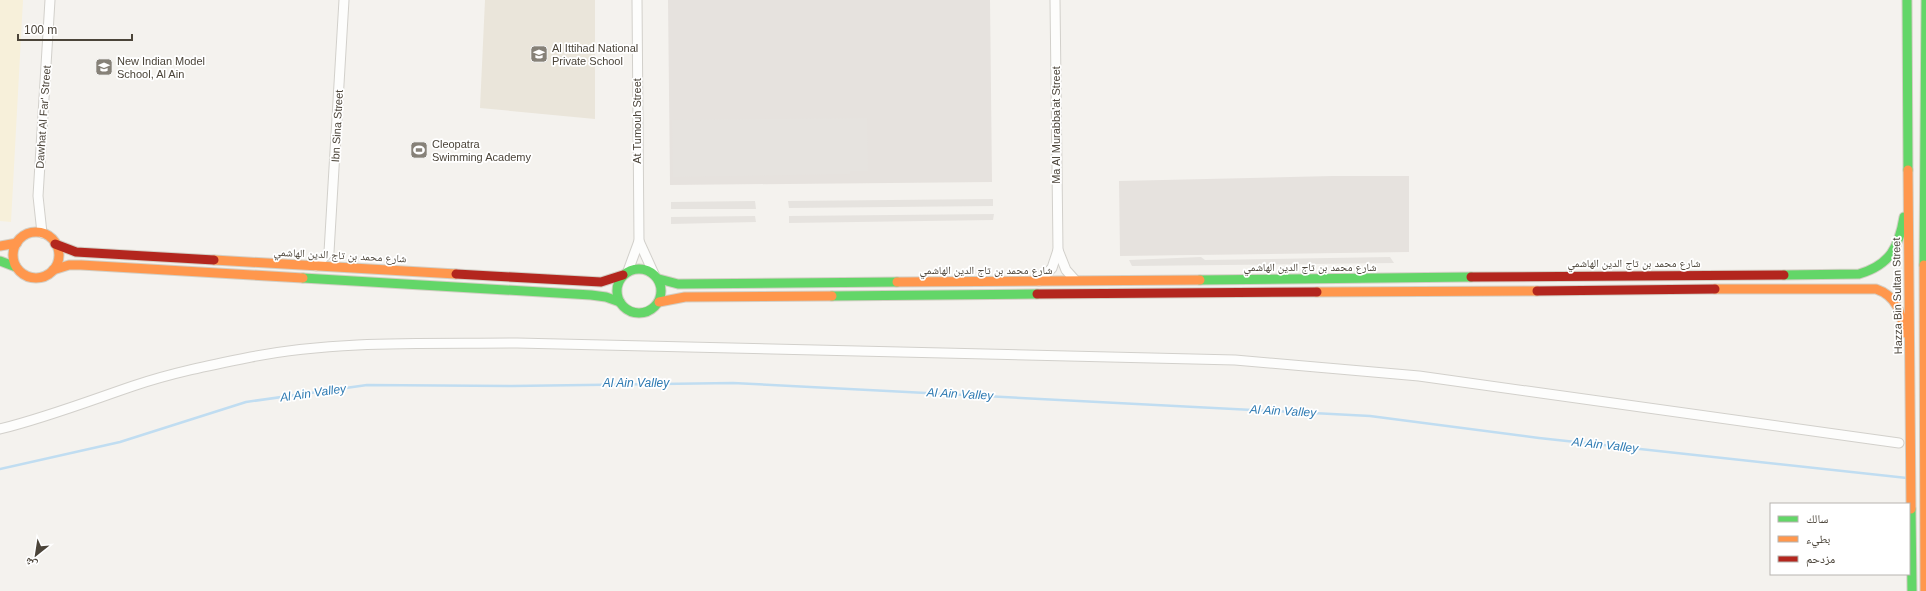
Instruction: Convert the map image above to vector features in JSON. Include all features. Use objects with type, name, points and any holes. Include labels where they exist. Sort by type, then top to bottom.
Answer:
[{"type":"street","name":"Dawhat Al Far' Street","points":[[42,234],[38,196],[50,0]]},
{"type":"street","name":"Ibn Sina Street","points":[[329,252],[344,0]]},
{"type":"street","name":"At Tumouh Street","points":[[626,273],[639,241],[637,138],[638,0]]},
{"type":"street","name":"Ma Al Murabba'at Street","points":[[1039,281],[1052,268],[1058,250],[1055,0]]},
{"type":"street","name":"Hazza Bin Sultan Street","points":[[1907,0],[1907,193],[1911,383],[1912,591]]},
{"type":"street","points":[[1925,591],[1924,383],[1926,0]]},
{"type":"street","name":"شارع محمد بن تاج الدين الهاشمي","points":[[656,276],[678,284],[1838,274],[1870,272],[1890,257],[1897,248],[1902,232],[1907,193]]},
{"type":"street","points":[[16,267],[13,252],[17,242],[25,235],[36,233],[47,236],[58,249],[58,260],[53,270]]},
{"type":"street","name":"At Tumouh Street","points":[[639,241],[656,276]]},
{"type":"street","points":[[0,246],[17,242]]},
{"type":"street","name":"شارع محمد بن تاج الدين الهاشمي","points":[[55,244],[76,252],[594,282],[609,280],[626,273]]},
{"type":"street","name":"Ma Al Murabba'at Street","points":[[1058,250],[1066,270],[1075,280]]},
{"type":"street","points":[[316,266],[329,252],[342,267]]},
{"type":"street","points":[[0,261],[16,267],[24,275],[34,278],[44,277],[53,270],[64,266],[81,265],[598,295],[620,302]]},
{"type":"street","points":[[642,268],[656,276],[662,293],[659,302],[652,310],[637,313],[627,309],[620,302],[618,296],[618,285],[626,273],[642,268]]},
{"type":"street","points":[[1657,290],[1674,285],[1710,284],[1710,277],[1704,275]]},
{"type":"street","points":[[659,302],[685,297],[1874,288],[1889,294],[1899,307],[1910,360]]},
{"type":"street","points":[[0,429],[75,406],[134,385],[253,357],[332,347],[399,344],[517,343],[1235,360],[1419,376],[1899,443]]},
{"type":"shaded area","name":"Al Ittihad National Private School","points":[[485,0],[595,0],[595,119],[480,108]]},
{"type":"shaded area","points":[[668,0],[990,0],[992,182],[670,185]]},
{"type":"shaded area","points":[[867,118],[868,171],[850,171],[850,174],[673,177],[672,120]]},
{"type":"shaded area","points":[[1332,176],[1409,176],[1409,252],[1120,256],[1119,181]]},
{"type":"shaded area","points":[[993,199],[993,206],[789,208],[788,201]]},
{"type":"shaded area","points":[[755,201],[756,209],[671,209],[671,202]]},
{"type":"shaded area","points":[[994,214],[993,220],[789,223],[789,216]]},
{"type":"shaded area","points":[[755,216],[756,222],[671,224],[671,217]]},
{"type":"shaded area","points":[[1201,257],[1205,260],[1390,257],[1394,263],[1132,266],[1129,260]]},
{"type":"sand","points":[[0,0],[23,0],[11,222],[0,221]]},
{"type":"waterway","name":"Al Ain Valley","points":[[0,469],[120,442],[246,402],[367,385],[512,386],[733,383],[1370,416],[1539,438],[1907,478]]},
{"type":"traffic: fast","points":[[1907,0],[1908,170]]},
{"type":"traffic: fast","points":[[1924,265],[1926,0]]},
{"type":"traffic: fast","points":[[1784,275],[1859,274],[1870,270],[1886,260],[1896,246],[1904,217]]},
{"type":"traffic: fast","points":[[0,261],[16,267]]},
{"type":"traffic: fast","points":[[635,269],[643,269],[648,270],[655,275],[660,282],[661,291],[660,300],[655,307],[648,312],[635,313],[627,310],[620,303],[617,295],[617,287],[620,279],[627,272],[635,269]]},
{"type":"traffic: fast","points":[[1200,280],[1471,277]]},
{"type":"traffic: fast","points":[[303,278],[591,295],[606,297],[620,302]]},
{"type":"traffic: fast","points":[[659,279],[678,284],[897,282]]},
{"type":"traffic: fast","points":[[832,296],[1037,294]]},
{"type":"traffic: fast","points":[[1911,509],[1912,591]]},
{"type":"traffic: slow","points":[[1908,170],[1911,509]]},
{"type":"traffic: slow","points":[[36,232],[49,236],[55,242],[59,255],[55,268],[49,274],[36,278],[23,274],[17,268],[13,255],[17,242],[23,236],[36,232]]},
{"type":"traffic: slow","points":[[0,246],[17,243]]},
{"type":"traffic: slow","points":[[214,260],[456,274]]},
{"type":"traffic: slow","points":[[53,270],[69,265],[81,265],[303,278]]},
{"type":"traffic: slow","points":[[1924,265],[1925,591]]},
{"type":"traffic: slow","points":[[897,282],[1200,280]]},
{"type":"traffic: slow","points":[[1715,289],[1876,289],[1889,296],[1897,306],[1905,333]]},
{"type":"traffic: slow","points":[[1317,292],[1537,291]]},
{"type":"traffic: slow","points":[[659,302],[685,297],[832,296]]},
{"type":"traffic: jam","points":[[55,244],[76,252],[214,260]]},
{"type":"traffic: jam","points":[[456,274],[601,282],[623,275]]},
{"type":"traffic: jam","points":[[1471,277],[1784,275]]},
{"type":"traffic: jam","points":[[1537,291],[1715,289]]},
{"type":"traffic: jam","points":[[1037,294],[1317,292]]},
{"type":"place","name":"Al Ittihad National Private School","points":[[539,54]]},
{"type":"place","name":"New Indian Model School, Al Ain","points":[[104,67]]},
{"type":"place","name":"Cleopatra Swimming Academy","points":[[419,150]]}]
